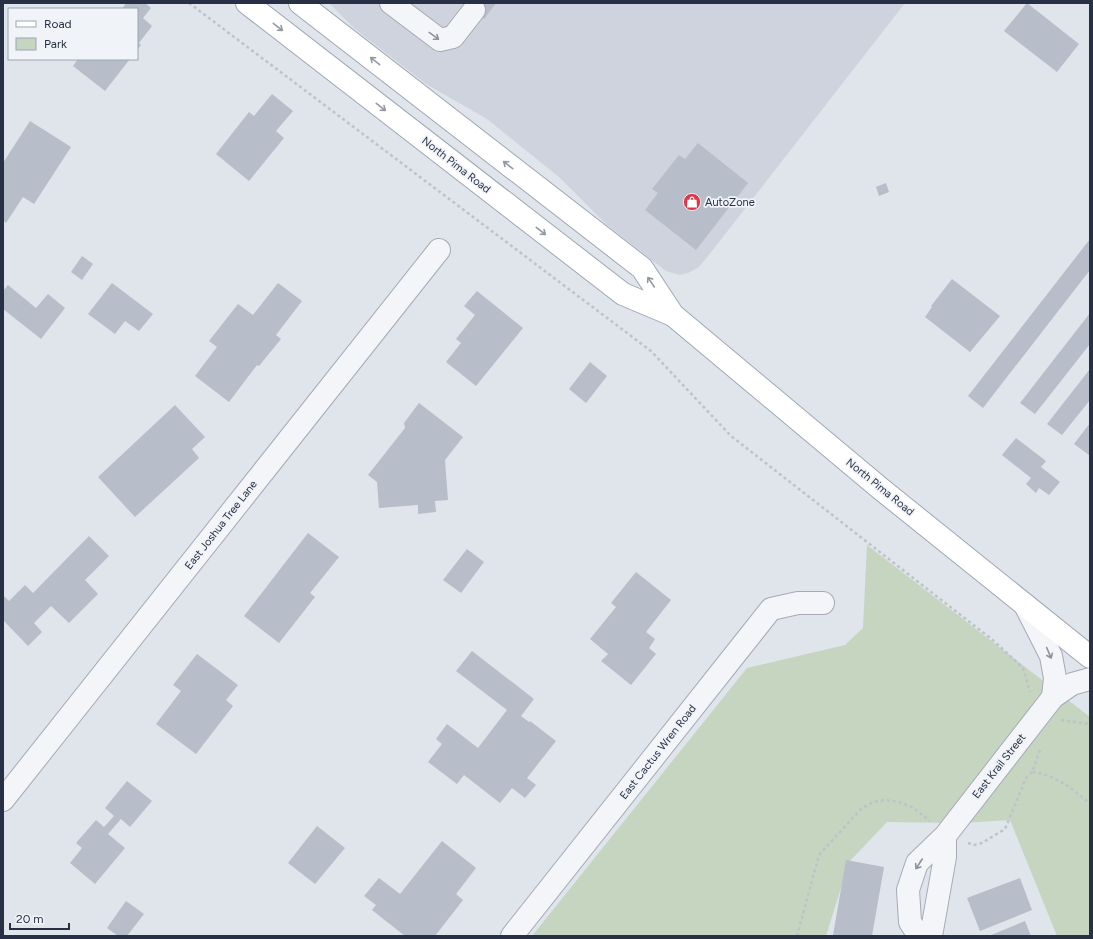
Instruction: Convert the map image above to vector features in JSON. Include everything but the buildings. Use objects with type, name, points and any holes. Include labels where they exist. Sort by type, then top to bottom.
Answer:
[{"type":"main road","name":"North Pima Road","points":[[247,3],[623,294],[673,315]]},
{"type":"main road","name":"North Pima Road","points":[[300,3],[642,268],[673,315],[881,489],[1090,657]]},
{"type":"street","points":[[401,6],[440,40],[453,37],[474,10]]},
{"type":"street","name":"East Joshua Tree Lane","points":[[3,800],[439,250]]},
{"type":"street","name":"East Cactus Wren Road","points":[[512,936],[771,609],[798,603],[823,603]]},
{"type":"street","points":[[1025,605],[1051,656],[1055,678],[1048,703]]},
{"type":"street","name":"East Krail Street","points":[[919,936],[910,922],[908,890],[917,864],[945,836],[1048,703],[1072,684],[1090,679]]},
{"type":"street","points":[[931,936],[945,857],[945,836]]},
{"type":"path","points":[[189,3],[651,351],[731,436],[994,641],[1023,668],[1031,696],[1048,703],[1059,720],[1090,724]]},
{"type":"path","points":[[968,843],[974,845],[982,843],[1005,829],[1026,778],[1032,772],[1040,749],[1037,744]]},
{"type":"path","points":[[1032,772],[1052,776],[1090,804]]},
{"type":"path","points":[[797,936],[818,855],[861,809],[873,802],[886,800],[899,802],[912,807],[929,820]]},
{"type":"shaded area","points":[[329,3],[905,3],[699,267],[688,273],[680,275],[666,271],[607,225],[559,177],[487,119],[426,84],[355,29]]},
{"type":"green space","points":[[867,545],[1090,717],[1090,936],[1057,936],[1010,820],[961,823],[887,822],[849,862],[826,936],[532,936],[747,668],[845,645],[863,628]]},
{"type":"place","name":"AutoZone","points":[[692,202]]}]
